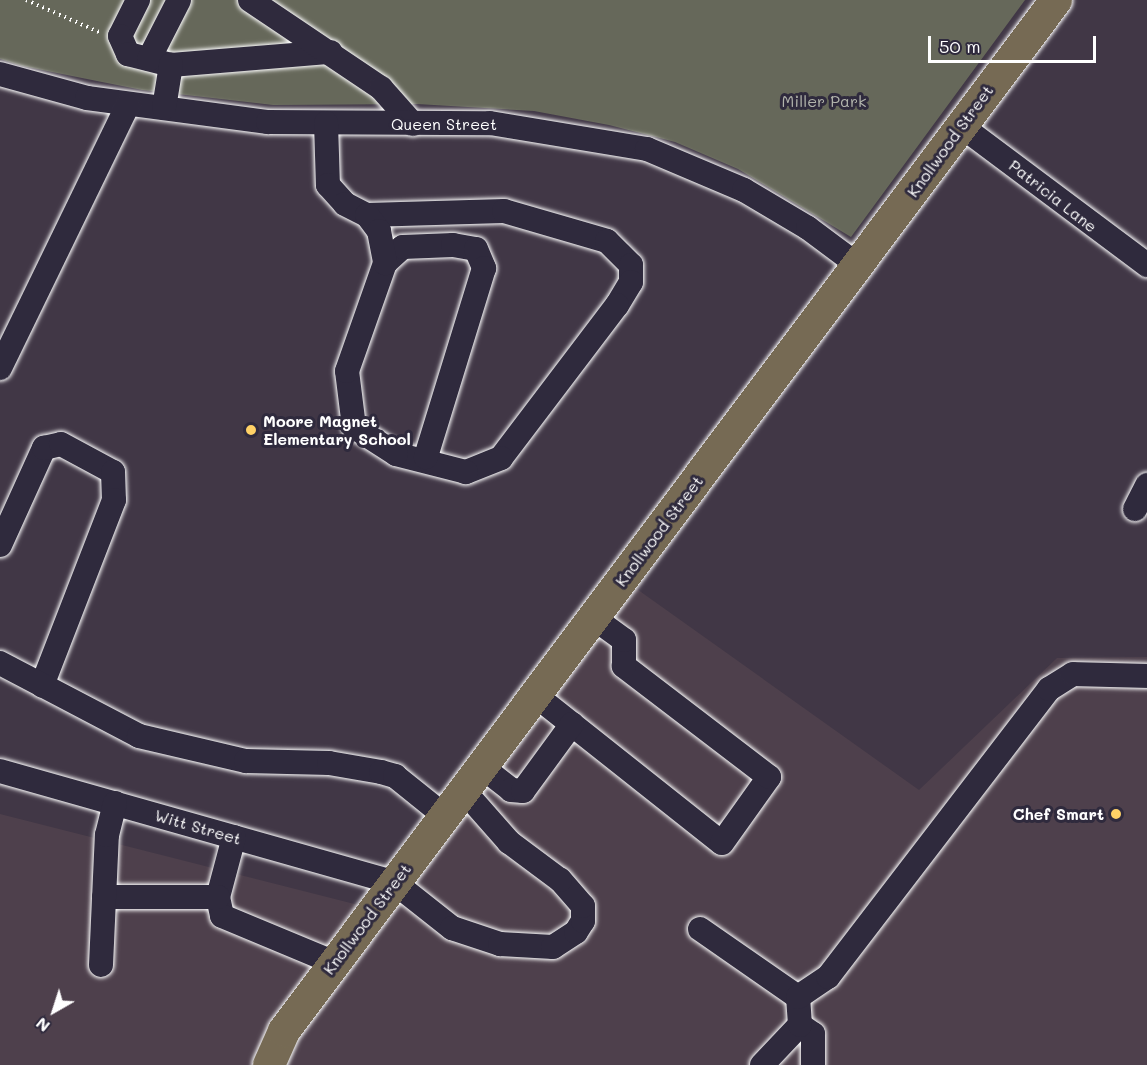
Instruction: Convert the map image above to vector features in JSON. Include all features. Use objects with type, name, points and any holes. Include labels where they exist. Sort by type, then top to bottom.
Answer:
[{"type":"main road","name":"Knollwood Street","points":[[269,1065],[284,1031],[334,963],[859,266],[960,125],[1056,0]]},
{"type":"street","points":[[138,0],[120,36],[128,54],[160,62],[330,52]]},
{"type":"street","points":[[164,108],[160,62],[179,0]]},
{"type":"street","points":[[250,0],[381,88],[413,124]]},
{"type":"street","name":"Queen Street","points":[[0,74],[128,104],[268,122],[413,124],[556,130],[647,149],[744,190],[808,228],[859,266]]},
{"type":"street","points":[[0,368],[128,104]]},
{"type":"street","points":[[326,123],[328,185],[345,204],[367,215],[379,231],[385,263]]},
{"type":"street","name":"Patricia Lane","points":[[960,125],[1147,265]]},
{"type":"street","points":[[367,215],[504,211],[607,241],[631,266],[631,282],[501,458],[466,472],[426,457],[396,454],[354,427],[347,371],[385,263],[403,247],[476,249]]},
{"type":"street","points":[[426,457],[484,268],[476,249],[485,212]]},
{"type":"street","points":[[0,545],[44,448],[61,444],[113,472],[114,500],[42,686]]},
{"type":"street","points":[[1135,509],[1147,485]]},
{"type":"street","points":[[536,695],[722,843],[769,777],[624,666],[624,640],[594,618]]},
{"type":"street","points":[[0,663],[81,710],[177,748],[246,761],[329,763],[395,776],[445,816]]},
{"type":"street","points":[[798,997],[828,977],[1049,688],[1073,674],[1147,676]]},
{"type":"street","points":[[473,779],[511,790],[523,791],[572,724]]},
{"type":"street","name":"Witt Street","points":[[0,771],[395,883]]},
{"type":"street","points":[[395,883],[452,928],[500,945],[552,947],[576,932],[583,921],[583,906],[560,880],[509,842],[473,779]]},
{"type":"street","points":[[101,964],[107,836],[115,803]]},
{"type":"street","points":[[234,837],[218,897],[229,923],[334,963]]},
{"type":"street","points":[[104,897],[218,897]]},
{"type":"street","points":[[700,929],[798,997]]},
{"type":"street","points":[[762,1065],[800,1025],[798,997]]},
{"type":"street","points":[[800,1025],[813,1034],[813,1065]]},
{"type":"path","points":[[26,0],[93,30],[120,36]]},
{"type":"shaded area","points":[[634,587],[919,790],[1057,658],[1147,657],[1147,1065],[0,1065],[0,814],[390,913]]},
{"type":"green space","name":"Miller Park","points":[[0,0],[1025,0],[851,237],[738,169],[675,142],[609,125],[534,111],[417,104],[273,105],[142,90],[22,66],[0,59]]},
{"type":"place","name":"Moore Magnet Elementary School","points":[[251,430]]},
{"type":"place","name":"Chef Smart","points":[[1116,814]]}]
